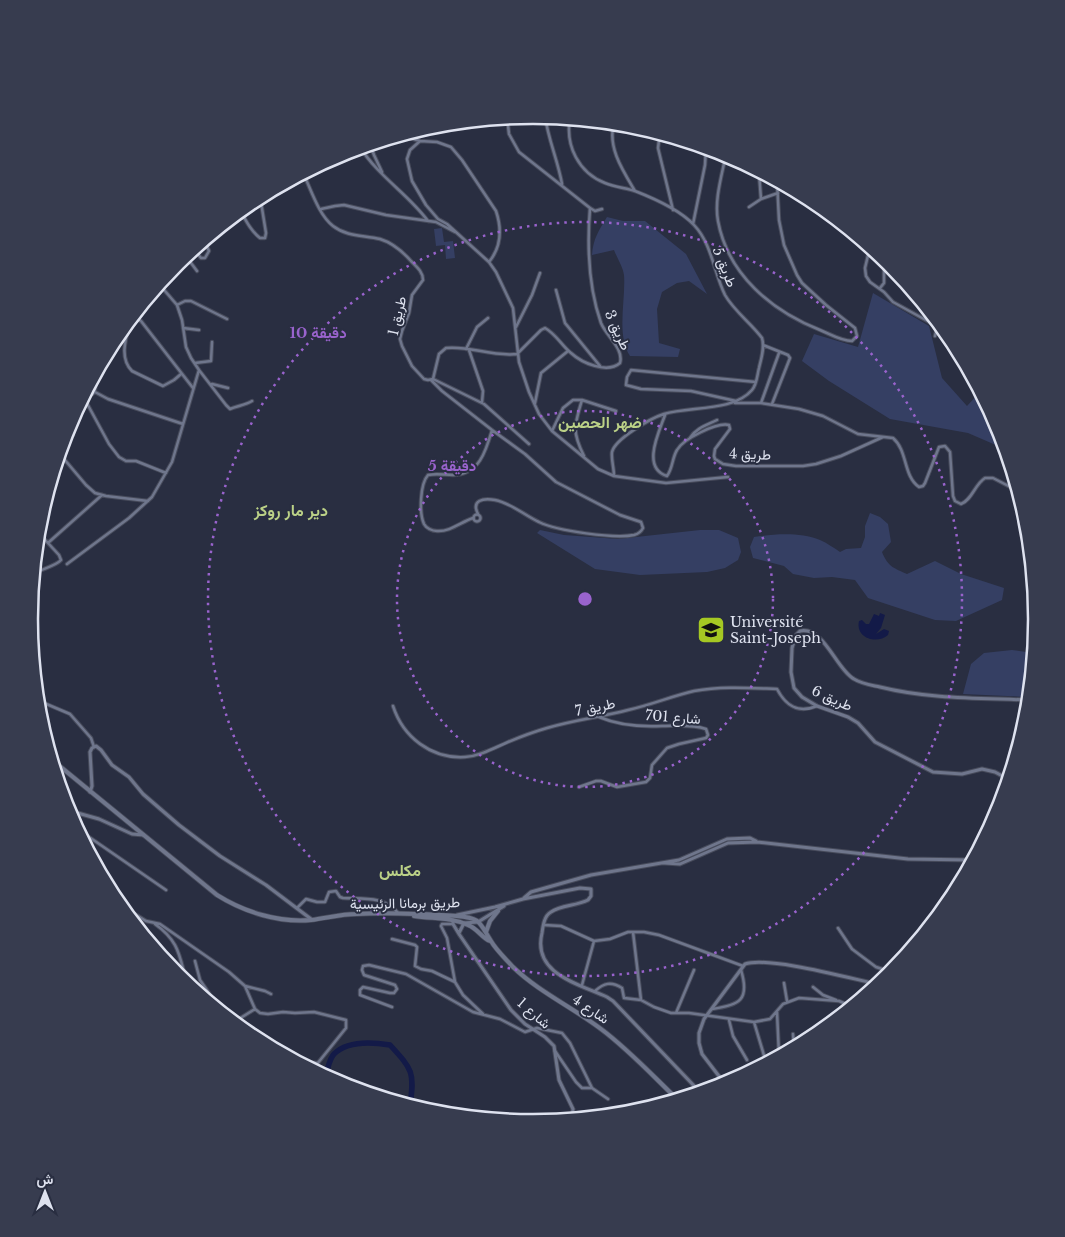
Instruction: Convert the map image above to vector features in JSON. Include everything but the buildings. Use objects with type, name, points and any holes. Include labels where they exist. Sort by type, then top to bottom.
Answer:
[{"type":"main road","name":"طريق برمانا الرئيسية","points":[[60,767],[217,895],[231,904],[280,919],[312,920],[356,914],[399,914],[454,920]]},
{"type":"main road","points":[[486,932],[490,921],[498,910]]},
{"type":"main road","points":[[454,920],[468,917],[478,922],[490,941]]},
{"type":"main road","points":[[454,920],[474,928],[486,940],[490,941]]},
{"type":"main road","name":"شارع 4","points":[[490,941],[524,976],[607,1034],[672,1093]]},
{"type":"street","points":[[546,124],[562,184]]},
{"type":"street","points":[[507,125],[516,148],[528,160],[562,184],[590,208],[595,211],[602,210]]},
{"type":"street","name":"طريق 5","points":[[571,126],[572,148],[580,166],[604,183],[635,191],[673,210],[693,224],[700,232],[707,247],[724,293],[747,322],[761,335],[763,345]]},
{"type":"street","points":[[612,130],[614,148],[618,159],[635,191]]},
{"type":"street","points":[[411,138],[437,142],[454,150],[496,211],[500,234],[498,248],[489,262]]},
{"type":"street","points":[[659,140],[658,148],[673,210]]},
{"type":"street","points":[[420,141],[413,146],[408,154],[409,171],[417,190],[437,220]]},
{"type":"street","points":[[372,150],[384,176]]},
{"type":"street","points":[[364,153],[384,176],[411,201],[428,222]]},
{"type":"street","points":[[693,224],[706,155]]},
{"type":"street","points":[[725,162],[717,210],[723,241],[748,283],[764,299],[804,324],[833,336],[852,341],[857,336],[855,328],[820,300],[802,283],[797,275],[784,245],[779,220],[778,189]]},
{"type":"street","points":[[554,179],[559,169]]},
{"type":"street","name":"طريق 1","points":[[306,179],[330,223],[350,234],[385,241],[401,251],[420,270],[423,280],[412,295],[409,313],[401,335],[401,343],[412,366],[426,380],[432,379]]},
{"type":"street","points":[[759,179],[761,199]]},
{"type":"street","points":[[623,188],[630,182]]},
{"type":"street","points":[[749,207],[761,199],[778,193]]},
{"type":"street","points":[[244,216],[256,235],[260,238],[265,238],[266,233],[261,204]]},
{"type":"street","points":[[321,209],[344,205],[428,222],[437,220],[447,224],[489,262],[513,308],[517,354],[535,405],[552,431],[602,472],[614,476],[666,483],[728,477]]},
{"type":"street","name":"طريق 3","points":[[590,208],[589,266],[593,292],[604,330],[618,348],[621,356],[618,366],[601,367]]},
{"type":"street","points":[[198,253],[201,258],[205,258],[209,251],[207,246]]},
{"type":"street","points":[[868,254],[865,268],[866,276],[870,282],[893,302],[928,321]]},
{"type":"street","points":[[190,261],[197,271]]},
{"type":"street","points":[[879,289],[884,283],[884,269]]},
{"type":"street","points":[[516,329],[540,273]]},
{"type":"street","points":[[163,289],[177,305],[186,347],[194,363],[226,405],[230,409],[252,400]]},
{"type":"street","points":[[556,290],[565,323],[601,367]]},
{"type":"street","points":[[177,305],[185,301],[191,301],[227,319]]},
{"type":"street","points":[[482,402],[483,391],[467,350],[477,327],[488,318]]},
{"type":"street","points":[[138,320],[193,388]]},
{"type":"street","points":[[183,328],[199,330]]},
{"type":"street","points":[[432,379],[439,354],[442,350],[449,348],[495,355],[517,354],[544,328],[549,330],[577,358],[601,367]]},
{"type":"street","points":[[935,336],[936,332]]},
{"type":"street","points":[[129,333],[124,353],[128,368],[163,386],[181,374]]},
{"type":"street","points":[[194,363],[211,361],[212,342]]},
{"type":"street","points":[[734,402],[751,391],[756,382],[763,345],[788,355],[790,359],[772,404]]},
{"type":"street","points":[[535,405],[541,373],[568,351]]},
{"type":"street","points":[[760,403],[779,352]]},
{"type":"street","points":[[67,564],[130,518],[152,497],[172,462],[199,370]]},
{"type":"street","points":[[734,402],[729,398],[713,397],[680,390],[636,388],[626,384],[626,380],[631,370],[756,382]]},
{"type":"street","points":[[432,379],[482,402],[529,444]]},
{"type":"street","points":[[432,379],[442,391],[512,443],[556,482],[620,515],[641,522],[643,528],[640,532],[630,535],[564,530],[539,522],[504,502],[489,499],[476,504],[480,517],[479,521],[475,521],[473,518]]},
{"type":"street","points":[[211,384],[228,388]]},
{"type":"street","points":[[91,396],[95,392],[95,388]]},
{"type":"street","points":[[95,392],[108,400],[183,424]]},
{"type":"street","points":[[552,431],[567,404],[572,400],[582,400],[616,410]]},
{"type":"street","points":[[582,400],[574,430],[584,457]]},
{"type":"street","points":[[614,476],[612,455],[616,445],[650,420],[675,411],[734,402],[772,404],[810,411],[858,434],[893,438],[904,455],[912,479],[919,487],[925,483],[939,447],[943,445],[947,447],[950,454],[952,492],[957,503],[960,504],[966,502],[978,483],[985,478],[993,478],[1010,487]]},
{"type":"street","points":[[87,404],[119,457],[126,461],[138,461],[166,473]]},
{"type":"street","name":"طريق 4","points":[[664,414],[654,463],[658,471],[667,476],[678,449],[690,439],[714,427],[727,424],[730,426],[730,429],[715,449],[715,459],[718,462],[736,466],[803,466],[832,459],[883,437]]},
{"type":"street","points":[[690,439],[693,433],[700,428],[717,420]]},
{"type":"street","points":[[478,514],[451,529],[436,532],[428,528],[424,524],[422,517],[423,485],[428,475],[460,474],[477,465],[485,452],[492,430]]},
{"type":"street","points":[[64,459],[86,486],[95,493],[148,500]]},
{"type":"street","points":[[49,542],[102,495]]},
{"type":"street","points":[[40,571],[61,561],[60,555],[45,538]]},
{"type":"street","name":"طريق 6","points":[[1002,775],[982,769],[962,774],[933,772],[875,742],[858,723],[848,717],[817,706],[799,695],[794,688],[792,678],[793,642],[797,633],[804,630],[817,635],[854,680],[866,684],[891,690],[942,697],[1020,700]]},
{"type":"street","name":"طريق 7","points":[[393,706],[401,724],[414,740],[437,753],[464,757],[483,753],[546,728],[630,710],[695,691],[740,687],[777,689],[793,708],[805,709],[817,706]]},
{"type":"street","points":[[45,703],[70,714],[91,738],[94,747]]},
{"type":"street","name":"شارع 701","points":[[579,787],[596,781],[606,782],[617,787],[646,782],[650,778],[652,765],[663,751],[678,744],[706,738],[708,735],[706,729],[698,726],[658,726],[620,723],[598,717]]},
{"type":"street","points":[[90,792],[92,786],[90,752],[94,747]]},
{"type":"street","points":[[94,747],[100,748],[112,765],[128,777],[142,794],[179,825],[220,856],[266,885],[312,920]]},
{"type":"street","points":[[77,813],[94,817],[128,833],[144,835]]},
{"type":"street","points":[[89,837],[166,890]]},
{"type":"street","points":[[523,899],[532,892],[591,875],[665,863],[688,857],[727,839],[750,838],[757,842],[908,859],[964,860]]},
{"type":"street","name":"طريق برمانا الرئيسية","points":[[454,920],[523,899],[574,889],[591,889],[591,896],[588,900],[552,911],[547,915],[544,925]]},
{"type":"street","points":[[296,908],[306,899],[326,902],[330,891],[336,891],[343,898],[365,898],[386,902],[391,904],[399,914]]},
{"type":"street","points":[[459,934],[464,923],[478,922],[506,904]]},
{"type":"street","points":[[138,917],[167,928],[222,966],[245,986],[255,1008],[263,1014],[314,1012],[346,1020],[346,1028],[318,1063]]},
{"type":"street","points":[[454,920],[441,926],[448,938],[455,982],[463,995],[483,1014]]},
{"type":"street","name":"شارع 1","points":[[454,920],[459,934],[504,1001],[525,1024],[552,1043],[555,1051]]},
{"type":"street","points":[[153,923],[175,943],[179,950],[182,969]]},
{"type":"street","points":[[694,1086],[613,1001],[560,976],[550,968],[545,962],[540,946],[544,925],[561,926],[594,941],[604,941],[628,932],[659,935],[742,967]]},
{"type":"street","points":[[838,928],[849,946],[876,967],[883,969]]},
{"type":"street","points":[[633,932],[642,1000]]},
{"type":"street","points":[[392,939],[418,947],[415,962],[417,968],[432,971],[455,982]]},
{"type":"street","points":[[582,986],[594,941]]},
{"type":"street","points":[[195,960],[200,980],[209,994]]},
{"type":"street","points":[[720,1077],[700,1049],[699,1033],[707,1016],[742,967],[750,962],[760,962],[819,971],[869,982]]},
{"type":"street","points":[[392,1007],[360,995],[360,990],[363,987],[390,993],[395,992],[397,989],[394,984],[364,975],[363,966],[369,965],[406,974],[471,1010],[500,1019],[526,1032],[532,1029],[543,1028],[563,1034],[570,1043],[592,1088],[608,1099]]},
{"type":"street","points":[[712,1009],[732,1005],[740,1001],[744,996],[745,983],[742,967]]},
{"type":"street","points":[[676,1012],[694,970]]},
{"type":"street","points":[[784,982],[787,1001]]},
{"type":"street","points":[[595,991],[602,985],[611,983],[622,988],[624,998],[642,1000],[671,1013],[676,1012],[754,1022],[770,1019],[787,1001],[804,997],[839,1001]]},
{"type":"street","points":[[245,986],[271,994]]},
{"type":"street","points":[[813,987],[823,995],[844,1003]]},
{"type":"street","points":[[240,1018],[255,1008]]},
{"type":"street","points":[[777,1011],[779,1048]]},
{"type":"street","points":[[729,1020],[733,1036],[747,1060]]},
{"type":"street","points":[[754,1022],[764,1055]]},
{"type":"street","points":[[793,1034],[793,1039]]},
{"type":"street","points":[[555,1051],[582,1088],[592,1088]]},
{"type":"street","points":[[555,1051],[558,1078],[573,1111]]},
{"type":"shaded area","points":[[607,217],[623,221],[645,221],[686,254],[707,294],[689,281],[677,283],[662,292],[657,309],[659,343],[680,349],[678,357],[630,356],[623,338],[624,275],[622,269],[614,250],[592,255],[595,239]]},
{"type":"shaded area","points":[[442,228],[444,242],[453,241],[455,258],[446,259],[445,245],[436,246],[434,229]]},
{"type":"shaded area","points":[[873,293],[929,326],[942,378],[967,406],[975,398],[996,445],[968,433],[890,419],[829,381],[802,361],[814,334],[858,347]]},
{"type":"shaded area","points":[[870,513],[880,517],[888,524],[891,542],[882,552],[887,561],[898,570],[907,574],[935,561],[961,574],[1004,588],[1002,600],[956,621],[935,620],[868,598],[855,580],[832,577],[814,578],[793,574],[784,566],[753,558],[750,547],[754,537],[770,535],[787,534],[812,537],[840,552],[846,549],[861,548],[865,537],[865,526]]},
{"type":"shaded area","points":[[540,530],[564,535],[618,539],[700,530],[719,530],[738,538],[741,552],[738,560],[725,568],[707,572],[640,575],[595,569],[537,533]]},
{"type":"shaded area","points":[[880,613],[885,615],[881,628],[876,634],[884,629],[889,631],[888,635],[878,639],[864,636],[860,632],[859,621],[862,620],[869,624],[874,614],[879,616]]},
{"type":"shaded area","points":[[1012,650],[1026,652],[1021,697],[963,694],[971,664],[984,653]]},
{"type":"waterway","points":[[328,1069],[332,1056],[346,1046],[360,1043],[390,1045],[403,1060],[410,1072],[412,1078],[411,1098]]},
{"type":"place","name":"Université Saint-Joseph","points":[[711,630]]},
{"type":"district","name":"ضهر الحصين","points":[[600,422]]},
{"type":"district","name":"دير مار روكز","points":[[291,510]]},
{"type":"district","name":"مكلس","points":[[400,870]]}]
